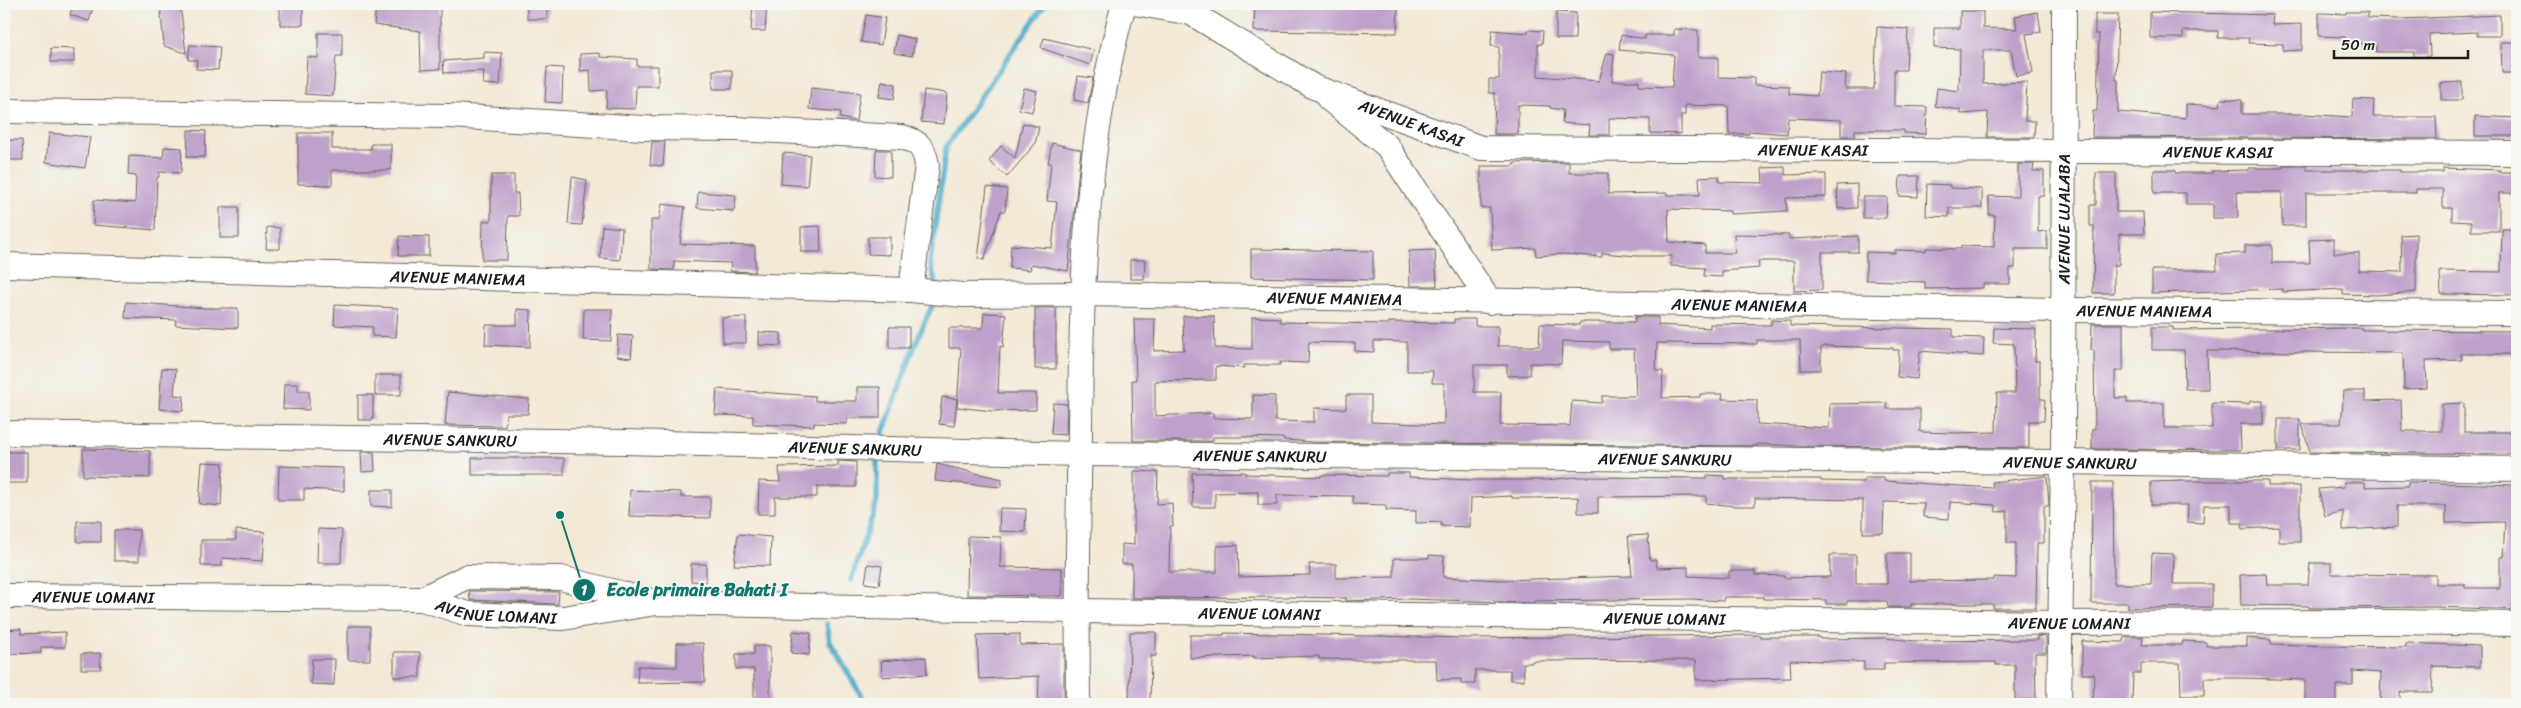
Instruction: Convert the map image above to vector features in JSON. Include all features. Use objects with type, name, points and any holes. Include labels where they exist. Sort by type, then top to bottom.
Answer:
[{"type":"street","points":[[1078,704],[1077,611],[1081,294],[1102,97],[1124,4]]},
{"type":"street","name":"AVENUE KASAI","points":[[1140,4],[1191,13],[1314,87],[1481,148],[2517,153]]},
{"type":"street","name":"AVENUE LUALABA","points":[[2059,704],[2063,462],[2064,4]]},
{"type":"street","points":[[1314,87],[1388,146],[1490,302]]},
{"type":"street","points":[[4,111],[450,116],[643,128],[735,129],[902,137],[917,142],[925,151],[927,165],[910,290]]},
{"type":"street","name":"AVENUE MANIEMA","points":[[4,265],[910,290],[963,295],[1081,294],[2063,310],[2517,313]]},
{"type":"street","name":"AVENUE SANKURU","points":[[4,433],[644,442],[1079,454],[2063,462],[2517,469]]},
{"type":"street","points":[[422,599],[466,576],[561,578],[656,603]]},
{"type":"street","name":"AVENUE LOMANI","points":[[4,596],[422,599],[468,614],[563,618],[656,603],[1077,611],[2061,623],[2394,622],[2517,624]]},
{"type":"building","points":[[73,4],[93,8],[89,21],[70,15]]},
{"type":"building","points":[[160,4],[180,4],[186,53],[164,46]]},
{"type":"building","points":[[280,4],[303,4],[303,25],[280,25]]},
{"type":"building","points":[[376,4],[440,6],[440,69],[421,70],[420,31],[374,25]]},
{"type":"building","points":[[527,4],[547,4],[547,19],[527,19]]},
{"type":"building","points":[[753,4],[767,4],[765,31],[751,31]]},
{"type":"building","points":[[1255,4],[1398,6],[1397,33],[1254,31]]},
{"type":"building","points":[[1960,11],[1983,11],[1983,28],[2017,29],[2015,16],[2038,12],[2041,32],[2026,34],[2033,73],[2016,76],[2011,50],[1983,50],[1983,84],[2027,82],[2025,121],[2035,121],[2034,137],[1987,137],[1988,112],[1961,114],[1960,110],[1935,106],[1937,88],[1959,91],[1960,49],[1934,48],[1934,28],[1960,28]]},
{"type":"building","points":[[1556,12],[1576,13],[1575,39],[1556,39]]},
{"type":"building","points":[[2150,12],[2273,15],[2272,25],[2302,24],[2302,50],[2283,51],[2283,44],[2248,43],[2249,38],[2218,38],[2218,31],[2183,31],[2183,38],[2150,38]]},
{"type":"building","points":[[2346,12],[2368,12],[2368,18],[2401,19],[2500,15],[2500,36],[2477,36],[2477,32],[2429,34],[2430,56],[2414,57],[2414,52],[2376,52],[2376,44],[2345,43],[2345,37],[2319,36],[2319,13],[2346,14]]},
{"type":"building","points":[[2095,14],[2118,14],[2116,80],[2118,80],[2118,112],[2186,118],[2186,104],[2220,106],[2221,99],[2242,100],[2242,114],[2304,114],[2352,117],[2353,99],[2374,100],[2373,117],[2436,117],[2437,139],[2092,137],[2093,111],[2097,111],[2099,34],[2095,34]]},
{"type":"building","points":[[866,15],[885,18],[881,45],[861,42]]},
{"type":"building","points":[[1877,27],[1908,29],[1906,70],[1894,70],[1894,106],[1927,107],[1926,134],[1904,133],[1904,130],[1855,130],[1855,136],[1841,136],[1841,120],[1788,118],[1787,134],[1749,131],[1749,134],[1729,134],[1728,106],[1685,105],[1685,115],[1681,115],[1681,134],[1650,133],[1650,119],[1609,118],[1609,135],[1589,135],[1590,125],[1562,123],[1563,110],[1550,108],[1550,106],[1518,105],[1518,134],[1494,134],[1495,93],[1489,93],[1489,79],[1499,79],[1499,47],[1491,46],[1492,30],[1528,33],[1528,30],[1543,31],[1542,44],[1538,44],[1538,76],[1599,81],[1607,53],[1614,54],[1612,81],[1639,81],[1639,86],[1672,87],[1674,55],[1619,50],[1621,35],[1645,39],[1645,35],[1674,35],[1674,29],[1698,30],[1698,57],[1718,57],[1718,77],[1754,78],[1754,85],[1789,86],[1789,94],[1817,96],[1819,72],[1846,74],[1845,89],[1874,89]]},
{"type":"building","points":[[318,33],[342,33],[342,56],[336,56],[333,96],[305,94],[307,57],[318,58]]},
{"type":"building","points":[[897,35],[915,39],[912,56],[894,53]]},
{"type":"building","points":[[1044,38],[1094,50],[1090,65],[1041,48]]},
{"type":"building","points":[[2501,42],[2517,42],[2517,73],[2502,73]]},
{"type":"building","points":[[190,45],[220,47],[218,70],[196,69],[197,60],[188,60]]},
{"type":"building","points":[[51,48],[74,49],[74,62],[51,62]]},
{"type":"building","points":[[484,52],[502,53],[500,85],[483,84],[484,71],[444,73],[443,61],[484,58]]},
{"type":"building","points":[[600,53],[600,57],[637,59],[637,66],[658,66],[658,86],[636,86],[635,109],[606,108],[607,90],[591,91],[590,70],[580,71],[580,54]]},
{"type":"building","points":[[547,67],[563,68],[562,103],[545,102]]},
{"type":"building","points":[[713,70],[732,70],[732,89],[713,89]]},
{"type":"building","points":[[1078,76],[1093,78],[1088,103],[1074,100]]},
{"type":"building","points":[[882,81],[896,84],[894,99],[879,97]]},
{"type":"building","points":[[2462,82],[2462,100],[2441,100],[2441,83]]},
{"type":"building","points":[[811,88],[860,93],[856,121],[840,118],[841,112],[809,109]]},
{"type":"building","points":[[1024,88],[1037,91],[1032,112],[1019,109]]},
{"type":"building","points":[[924,90],[947,93],[944,124],[921,122]]},
{"type":"building","points":[[2475,116],[2517,118],[2517,136],[2475,136]]},
{"type":"building","points":[[1023,123],[1039,127],[1035,144],[1007,177],[989,161],[1001,146],[1015,158]]},
{"type":"building","points":[[188,130],[206,131],[205,157],[187,157]]},
{"type":"building","points":[[49,133],[90,137],[85,168],[46,162]]},
{"type":"building","points":[[298,133],[332,133],[332,149],[371,149],[371,144],[391,144],[391,170],[332,170],[332,185],[298,184]]},
{"type":"building","points":[[5,140],[22,140],[23,160],[6,160]]},
{"type":"building","points":[[652,142],[665,142],[663,166],[650,165]]},
{"type":"building","points":[[1052,143],[1081,150],[1068,271],[1031,264],[1030,270],[1010,268],[1011,245],[1052,248],[1057,202],[1047,201],[1051,163],[1048,163]]},
{"type":"building","points":[[164,147],[182,148],[181,173],[159,172],[159,177],[157,177],[155,230],[93,225],[94,200],[135,203],[136,176],[128,175],[129,156],[163,158]]},
{"type":"building","points":[[876,150],[891,150],[891,177],[875,176]]},
{"type":"building","points":[[783,153],[810,155],[807,186],[781,184]]},
{"type":"building","points":[[1569,162],[1569,173],[1608,173],[1608,194],[1667,193],[1667,195],[1700,195],[1699,177],[1719,176],[1719,182],[1763,183],[1762,168],[1785,167],[1785,175],[1826,174],[1826,197],[1786,198],[1787,211],[1730,214],[1730,211],[1668,209],[1669,242],[1705,245],[1705,253],[1735,253],[1734,234],[1789,235],[1789,239],[1858,236],[1858,252],[1822,252],[1822,290],[1794,291],[1794,261],[1758,261],[1759,268],[1722,271],[1722,277],[1704,276],[1705,268],[1671,266],[1672,256],[1602,253],[1602,257],[1562,254],[1536,256],[1535,248],[1492,250],[1490,208],[1481,208],[1481,166]]},
{"type":"building","points":[[2018,164],[2034,164],[2033,171],[2044,171],[2044,196],[2038,196],[2038,232],[2047,231],[2047,249],[2015,249],[2015,268],[2010,268],[2010,284],[1983,284],[1983,288],[1925,289],[1925,282],[1866,280],[1866,252],[1895,253],[1895,250],[1926,251],[1926,248],[1961,249],[1961,246],[1994,247],[1995,215],[1989,215],[1989,196],[2018,197]]},
{"type":"building","points":[[2283,166],[2307,166],[2307,170],[2400,170],[2400,172],[2443,172],[2443,168],[2500,170],[2500,172],[2517,172],[2517,193],[2499,193],[2499,231],[2471,231],[2471,222],[2452,221],[2452,208],[2443,208],[2443,189],[2416,189],[2416,193],[2306,193],[2306,226],[2282,226],[2282,192],[2237,192],[2238,218],[2213,218],[2213,204],[2186,204],[2186,193],[2154,193],[2154,170],[2175,170],[2175,173],[2212,173],[2212,171],[2249,170],[2249,168],[2283,168]]},
{"type":"building","points":[[2096,173],[2116,173],[2116,212],[2143,212],[2144,234],[2119,234],[2119,265],[2114,265],[2114,293],[2093,293],[2094,226],[2090,226],[2090,205],[2096,205]]},
{"type":"building","points":[[491,175],[514,175],[514,193],[518,193],[519,216],[508,216],[507,260],[482,260],[483,221],[491,221]]},
{"type":"building","points":[[1900,176],[1919,176],[1918,197],[1899,196]]},
{"type":"building","points":[[572,177],[587,180],[582,225],[568,224]]},
{"type":"building","points":[[1857,184],[1857,208],[1838,209],[1837,185]]},
{"type":"building","points":[[1927,184],[1950,185],[1950,188],[1982,189],[1982,208],[1949,208],[1949,217],[1926,216]]},
{"type":"building","points":[[987,187],[1007,189],[1005,211],[1001,211],[984,260],[978,259]]},
{"type":"building","points":[[698,192],[736,195],[734,211],[697,208]]},
{"type":"building","points":[[1863,197],[1887,197],[1886,218],[1863,218]]},
{"type":"building","points":[[662,204],[685,207],[680,244],[755,246],[755,272],[730,271],[731,263],[674,261],[674,270],[651,269],[651,220],[659,220]]},
{"type":"building","points":[[220,207],[239,207],[239,238],[220,238]]},
{"type":"building","points":[[602,226],[622,228],[620,260],[600,258]]},
{"type":"building","points":[[820,226],[821,252],[801,252],[801,227]]},
{"type":"building","points":[[267,227],[280,228],[280,249],[266,249]]},
{"type":"building","points":[[2502,229],[2517,229],[2517,295],[2441,294],[2440,271],[2501,272]]},
{"type":"building","points":[[2416,234],[2416,292],[2378,295],[2343,294],[2343,289],[2283,292],[2283,289],[2152,293],[2152,270],[2217,270],[2216,254],[2245,253],[2245,245],[2272,245],[2272,263],[2310,263],[2309,240],[2334,239],[2334,253],[2359,253],[2359,271],[2402,272],[2401,235]]},
{"type":"building","points":[[399,236],[429,237],[429,256],[398,256]]},
{"type":"building","points":[[868,237],[890,237],[890,255],[868,254]]},
{"type":"building","points":[[1251,249],[1373,251],[1373,280],[1251,277]]},
{"type":"building","points":[[1435,250],[1437,286],[1410,286],[1409,251]]},
{"type":"building","points":[[1130,260],[1145,260],[1144,279],[1130,279]]},
{"type":"building","points":[[126,302],[204,308],[238,308],[238,328],[175,325],[176,320],[125,318]]},
{"type":"building","points":[[335,305],[398,308],[396,337],[372,336],[373,327],[334,325]]},
{"type":"building","points":[[1035,308],[1056,308],[1056,369],[1035,369]]},
{"type":"building","points":[[517,309],[531,310],[530,347],[485,345],[486,325],[517,325]]},
{"type":"building","points":[[584,309],[612,309],[611,341],[583,340]]},
{"type":"building","points":[[984,313],[1006,314],[1003,347],[1000,346],[998,393],[1036,393],[1036,410],[992,411],[957,407],[961,348],[949,348],[949,328],[983,328]]},
{"type":"building","points":[[1183,316],[1214,316],[1215,348],[1252,349],[1252,317],[1280,318],[1280,322],[1388,324],[1388,322],[1454,323],[1454,319],[1475,319],[1475,326],[1498,326],[1498,346],[1539,346],[1540,324],[1579,325],[1580,322],[1635,322],[1635,317],[1658,317],[1658,325],[1710,328],[1710,324],[1771,325],[1771,320],[1790,321],[1790,326],[1953,329],[1953,337],[1984,338],[1983,356],[1920,351],[1917,379],[1897,377],[1899,350],[1893,350],[1893,348],[1825,346],[1821,348],[1821,370],[1801,370],[1800,340],[1757,340],[1757,344],[1657,343],[1656,371],[1663,371],[1662,398],[1700,397],[1700,394],[1723,394],[1722,399],[1757,400],[1757,424],[1829,428],[1830,404],[1887,403],[1887,409],[1920,409],[1920,432],[1956,433],[1996,432],[1997,393],[2015,393],[2014,344],[1993,343],[1994,328],[2036,329],[2035,361],[2040,361],[2040,399],[2045,399],[2044,421],[2029,421],[2029,448],[1757,444],[1757,446],[1313,442],[1284,440],[1284,438],[1243,437],[1213,437],[1213,441],[1133,441],[1132,380],[1136,380],[1134,319],[1155,319],[1154,351],[1184,350]],"holes":[[[1374,341],[1407,342],[1407,371],[1433,371],[1432,383],[1444,383],[1444,425],[1371,422],[1371,395],[1346,395],[1346,409],[1314,408],[1314,422],[1275,421],[1275,396],[1253,395],[1253,419],[1213,418],[1213,413],[1155,416],[1155,381],[1216,380],[1216,366],[1244,368],[1244,365],[1280,365],[1280,362],[1308,363],[1309,342],[1355,343],[1355,351],[1374,352]],[[1562,341],[1609,342],[1609,349],[1634,349],[1636,396],[1602,396],[1602,403],[1572,401],[1570,426],[1500,425],[1501,392],[1474,392],[1474,365],[1507,365],[1507,376],[1530,375],[1530,363],[1561,364]]]},
{"type":"building","points":[[746,317],[746,343],[723,343],[722,318]]},
{"type":"building","points":[[2092,324],[2123,324],[2123,371],[2115,371],[2115,398],[2127,398],[2127,403],[2164,403],[2164,428],[2212,428],[2212,403],[2249,404],[2250,401],[2263,401],[2263,424],[2240,424],[2241,450],[2092,449],[2092,429],[2095,429],[2094,350],[2091,350]]},
{"type":"building","points":[[889,327],[909,327],[909,348],[889,348]]},
{"type":"building","points":[[2152,327],[2173,327],[2173,330],[2362,328],[2362,330],[2517,331],[2517,354],[2461,354],[2462,360],[2426,361],[2427,388],[2404,389],[2403,353],[2207,351],[2208,389],[2185,389],[2184,350],[2152,350]]},
{"type":"building","points":[[759,332],[781,333],[781,346],[759,345]]},
{"type":"building","points":[[618,335],[633,336],[631,358],[617,356]]},
{"type":"building","points":[[162,368],[176,369],[174,395],[184,396],[183,411],[159,409]]},
{"type":"building","points":[[375,375],[401,375],[401,395],[375,395]]},
{"type":"building","points":[[284,384],[298,384],[298,391],[309,391],[309,410],[283,409]]},
{"type":"building","points":[[857,387],[880,387],[880,418],[847,418],[847,424],[814,423],[814,426],[753,424],[753,416],[715,415],[717,389],[815,396],[815,401],[857,401]]},
{"type":"building","points":[[2344,391],[2365,391],[2365,401],[2401,400],[2402,431],[2442,431],[2442,404],[2464,403],[2464,432],[2517,432],[2517,454],[2310,452],[2302,424],[2341,424]]},
{"type":"building","points":[[448,392],[529,399],[528,414],[506,414],[505,426],[445,425]]},
{"type":"building","points":[[358,395],[373,395],[373,420],[358,420]]},
{"type":"building","points":[[942,397],[957,399],[954,426],[939,424]]},
{"type":"building","points":[[1053,403],[1067,404],[1066,435],[1051,434]]},
{"type":"building","points":[[2278,419],[2300,419],[2300,450],[2278,450]]},
{"type":"building","points":[[83,449],[150,451],[150,478],[83,476]]},
{"type":"building","points":[[4,452],[27,452],[27,483],[4,483]]},
{"type":"building","points":[[361,452],[374,452],[375,471],[362,472]]},
{"type":"building","points":[[472,458],[564,458],[564,475],[472,475]]},
{"type":"building","points":[[838,461],[856,462],[856,487],[817,487],[817,497],[775,497],[775,514],[758,514],[759,481],[780,482],[779,467],[838,466]]},
{"type":"building","points":[[202,462],[223,463],[221,506],[199,504]]},
{"type":"building","points":[[937,464],[1002,479],[1001,487],[935,481]]},
{"type":"building","points":[[279,466],[344,468],[344,491],[304,489],[304,500],[278,500]]},
{"type":"building","points":[[1134,471],[1158,472],[1157,504],[1172,503],[1173,526],[1170,526],[1169,572],[1217,572],[1217,546],[1238,545],[1239,577],[1310,575],[1309,564],[1336,564],[1336,578],[1394,577],[1394,558],[1429,558],[1429,555],[1444,556],[1443,577],[1501,580],[1632,576],[1628,536],[1648,535],[1650,560],[1656,560],[1657,568],[1688,567],[1688,576],[1729,578],[1729,571],[1755,571],[1755,575],[1784,576],[1784,578],[1830,577],[1830,555],[1856,555],[1856,584],[1887,584],[1887,553],[1910,553],[1910,581],[1994,580],[1994,577],[2016,578],[2016,543],[2007,543],[2007,511],[1996,512],[1995,505],[1950,502],[1949,519],[1923,517],[1924,503],[1884,502],[1883,533],[1863,533],[1863,500],[1755,498],[1755,506],[1735,506],[1706,503],[1706,496],[1598,497],[1598,513],[1578,513],[1578,497],[1512,498],[1512,496],[1471,498],[1470,527],[1441,526],[1441,522],[1416,523],[1416,511],[1386,510],[1386,505],[1353,504],[1353,496],[1277,495],[1277,505],[1258,505],[1258,492],[1215,493],[1215,507],[1193,507],[1192,473],[1245,472],[1245,474],[1321,477],[1321,475],[1387,476],[1387,473],[1409,473],[1409,477],[1470,480],[1545,480],[1578,477],[1707,478],[1707,475],[1725,476],[1725,479],[1821,479],[1821,481],[1864,482],[1864,478],[1884,478],[1884,481],[1993,488],[1992,482],[2047,476],[2049,506],[2044,506],[2044,543],[2037,543],[2036,608],[1993,608],[1993,604],[1911,604],[1911,607],[1888,607],[1887,601],[1847,601],[1847,604],[1826,604],[1826,600],[1763,599],[1763,597],[1724,597],[1723,601],[1691,599],[1534,601],[1534,603],[1408,599],[1346,601],[1346,598],[1283,597],[1132,598],[1132,564],[1122,564],[1122,544],[1134,545]]},
{"type":"building","points":[[2268,481],[2268,486],[2300,486],[2300,542],[2279,542],[2279,527],[2242,529],[2243,523],[2231,523],[2231,505],[2204,505],[2203,523],[2187,522],[2188,505],[2151,505],[2151,482]]},
{"type":"building","points":[[2092,482],[2113,482],[2114,584],[2151,584],[2152,553],[2174,554],[2173,584],[2212,584],[2212,607],[2128,608],[2128,603],[2091,603]]},
{"type":"building","points":[[2344,482],[2365,482],[2365,487],[2408,486],[2408,482],[2517,485],[2517,610],[2436,607],[2309,608],[2309,606],[2241,605],[2240,575],[2266,574],[2267,585],[2308,585],[2310,563],[2331,563],[2331,574],[2436,575],[2436,584],[2465,584],[2465,588],[2500,588],[2500,557],[2503,557],[2505,522],[2446,523],[2446,506],[2397,506],[2397,527],[2343,530],[2343,511],[2325,516],[2318,489],[2344,487]]},
{"type":"building","points":[[371,490],[392,490],[392,507],[371,506]]},
{"type":"building","points":[[630,490],[681,492],[681,497],[710,497],[710,518],[629,516]]},
{"type":"building","points":[[1000,508],[1026,509],[1025,532],[999,531]]},
{"type":"building","points":[[77,521],[101,521],[101,542],[77,542]]},
{"type":"building","points":[[318,529],[342,530],[341,563],[317,563]]},
{"type":"building","points":[[114,530],[139,530],[139,561],[114,561]]},
{"type":"building","points":[[236,530],[265,532],[263,561],[222,558],[222,566],[201,566],[201,540],[236,540]]},
{"type":"building","points":[[738,534],[771,537],[770,566],[734,565]]},
{"type":"building","points":[[968,536],[1001,537],[1000,567],[1062,568],[1062,596],[967,595]]},
{"type":"building","points":[[691,564],[706,564],[706,582],[691,581]]},
{"type":"building","points":[[868,564],[882,566],[879,585],[865,583]]},
{"type":"building","points":[[469,591],[559,592],[558,604],[470,600]]},
{"type":"building","points":[[348,626],[370,626],[370,660],[348,660]]},
{"type":"building","points":[[21,629],[21,634],[65,632],[65,647],[41,647],[41,653],[4,654],[4,630]]},
{"type":"building","points":[[793,631],[811,633],[809,655],[791,653]]},
{"type":"building","points":[[1130,632],[1156,632],[1156,656],[1151,656],[1150,704],[1129,704]]},
{"type":"building","points":[[1224,633],[1468,638],[1760,635],[1760,637],[1820,637],[1820,639],[1884,638],[1916,641],[2037,640],[2037,636],[2046,637],[2046,653],[2035,653],[2036,699],[2015,700],[2015,665],[1996,665],[1996,662],[1884,663],[1884,670],[1864,670],[1864,662],[1790,660],[1791,678],[1696,680],[1696,660],[1532,661],[1532,663],[1523,663],[1524,680],[1510,680],[1510,670],[1475,670],[1475,684],[1461,684],[1461,679],[1437,680],[1436,660],[1319,659],[1319,656],[1190,658],[1190,635],[1224,635]]},
{"type":"building","points":[[1020,634],[1020,645],[1064,644],[1064,704],[1038,704],[1039,676],[979,679],[977,635]]},
{"type":"building","points":[[2124,637],[2143,637],[2142,645],[2182,645],[2183,641],[2206,642],[2206,646],[2247,646],[2247,638],[2271,640],[2271,644],[2406,647],[2406,643],[2480,646],[2480,667],[2433,666],[2432,692],[2400,692],[2400,704],[2380,704],[2381,673],[2353,671],[2353,685],[2336,685],[2336,701],[2305,701],[2305,680],[2244,678],[2204,678],[2204,696],[2181,696],[2180,663],[2141,663],[2141,673],[2133,673],[2132,701],[2093,700],[2094,674],[2082,674],[2082,641],[2123,642]]},
{"type":"building","points":[[677,643],[703,643],[705,682],[637,683],[638,666],[677,667]]},
{"type":"building","points":[[754,646],[770,646],[770,704],[754,704],[754,669],[736,669],[736,654],[754,654]]},
{"type":"building","points":[[394,652],[420,652],[420,677],[394,677]]},
{"type":"building","points":[[100,653],[101,669],[81,669],[81,654]]},
{"type":"building","points":[[926,657],[927,674],[882,677],[881,661]]},
{"type":"building","points":[[312,659],[335,659],[334,685],[311,684]]},
{"type":"waterway","points":[[4,11],[9,4]]},
{"type":"waterway","points":[[937,288],[930,263],[946,147],[1045,4]]},
{"type":"waterway","points":[[1761,4],[1768,7],[1806,4]]},
{"type":"waterway","points":[[879,443],[912,352],[936,298]]},
{"type":"waterway","points":[[851,580],[877,502],[877,454]]},
{"type":"waterway","points":[[827,624],[830,642],[866,704]]},
{"type":"place","name":"Ecole primaire Bahati I","points":[[560,515]]}]
